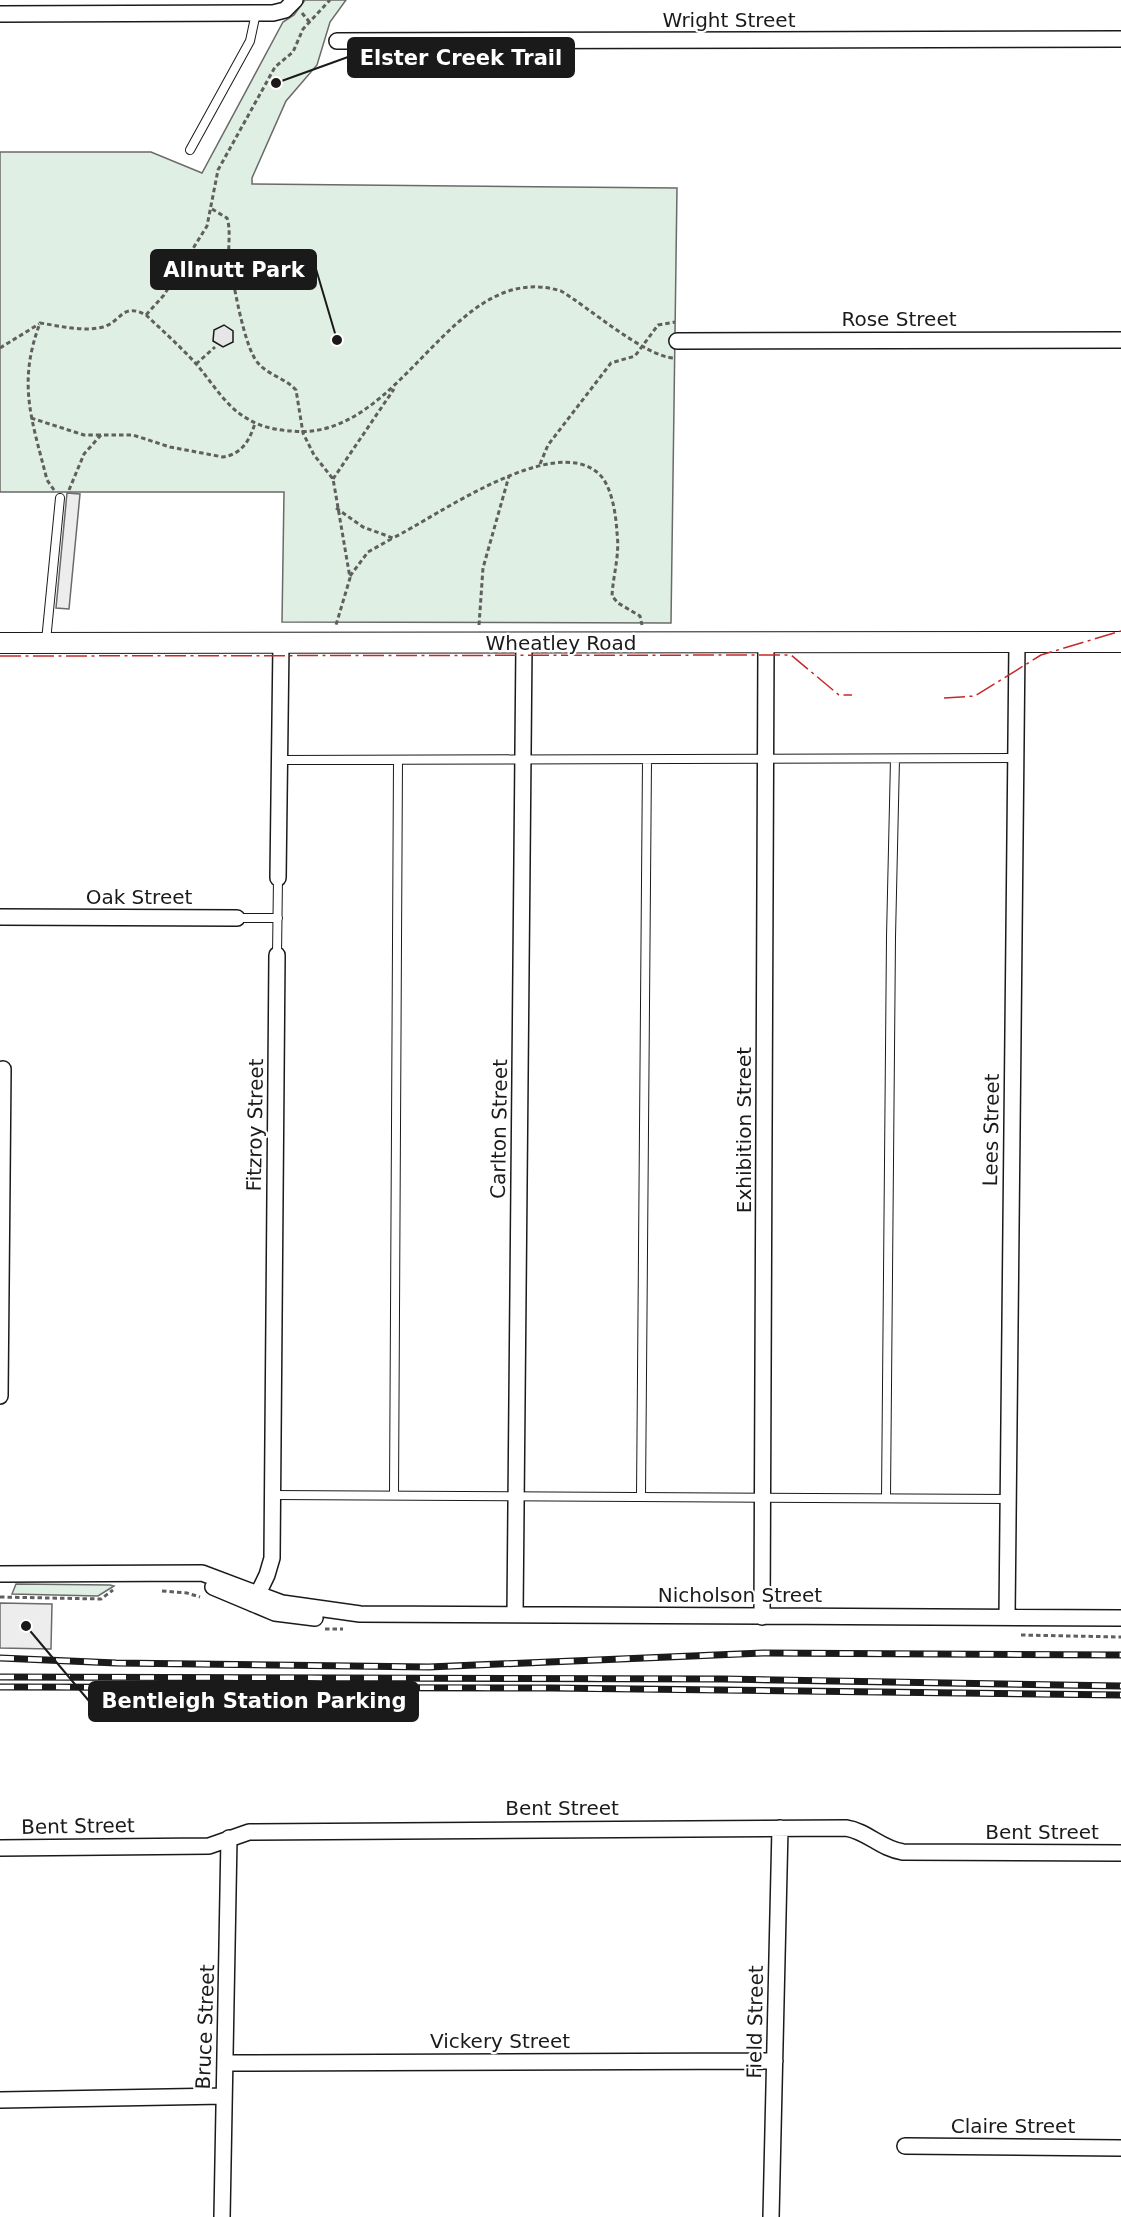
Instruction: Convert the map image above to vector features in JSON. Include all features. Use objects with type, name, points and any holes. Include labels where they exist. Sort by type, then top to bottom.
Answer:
[{"type":"street","points":[[0,14],[256,13],[285,10],[294,0]]},
{"type":"street","name":"Wright Street","points":[[337,41],[1121,39]]},
{"type":"street","name":"Rose Street","points":[[677,341],[1121,340]]},
{"type":"street","name":"Wheatley Road","points":[[0,643],[1121,642]]},
{"type":"street","name":"Fitzroy Street","points":[[278,878],[281,643]]},
{"type":"street","name":"Lees Street","points":[[1007,1617],[1017,643]]},
{"type":"street","name":"Carlton Street","points":[[515,1615],[524,644]]},
{"type":"street","name":"Exhibition Street","points":[[762,1617],[766,644]]},
{"type":"street","name":"Oak Street","points":[[0,918],[237,918]]},
{"type":"street","name":"Fitzroy Street","points":[[255,1598],[272,1558],[277,956]]},
{"type":"street","points":[[0,1396],[3,1069]]},
{"type":"street","name":"Nicholson Street","points":[[0,1574],[163,1575],[255,1598],[288,1616],[333,1618],[360,1614],[1121,1618]]},
{"type":"street","name":"Bent Street","points":[[0,1848],[208,1845],[249,1832],[780,1828],[853,1829],[887,1849],[903,1852],[1121,1853]]},
{"type":"street","name":"Field Street","points":[[771,2217],[780,1828]]},
{"type":"street","name":"Bruce Street","points":[[222,2217],[229,1838]]},
{"type":"street","name":"Vickery Street","points":[[225,2063],[775,2061]]},
{"type":"street","points":[[0,2100],[224,2096]]},
{"type":"street","name":"Claire Street","points":[[905,2146],[1121,2148]]},
{"type":"lane","points":[[190,150],[250,41],[256,13]]},
{"type":"lane","points":[[46,643],[60,498]]},
{"type":"lane","points":[[280,760],[1016,758]]},
{"type":"lane","points":[[394,1495],[398,759]]},
{"type":"lane","points":[[886,1498],[891,925],[895,759]]},
{"type":"lane","points":[[641,1497],[647,760]]},
{"type":"lane","name":"Fitzroy Street","points":[[277,956],[278,878]]},
{"type":"lane","name":"Oak Street","points":[[237,918],[278,918]]},
{"type":"lane","points":[[272,1496],[1009,1499]]},
{"type":"path","points":[[146,315],[164,295],[207,226],[218,170],[274,67],[293,52],[310,23],[330,0]]},
{"type":"path","points":[[212,209],[227,218],[229,224],[228,240],[233,279],[253,356],[265,369],[296,390],[303,433],[311,449],[333,479],[336,508],[350,578]]},
{"type":"path","points":[[0,348],[40,323],[104,327],[126,312],[133,310],[146,315],[196,364],[230,404],[255,423],[303,433],[349,421],[397,385],[449,331],[476,309],[494,297],[523,288],[552,288],[561,291],[643,345],[663,356],[675,358]]},
{"type":"path","points":[[540,464],[548,445],[611,363],[635,356],[658,325],[675,322]]},
{"type":"path","points":[[40,323],[29,356],[27,398],[47,480],[60,498],[73,484],[84,454],[101,435]]},
{"type":"path","points":[[196,364],[215,347]]},
{"type":"path","points":[[333,479],[397,385]]},
{"type":"path","points":[[31,418],[84,435],[133,435],[170,447],[223,457],[230,456],[247,444],[255,423]]},
{"type":"path","points":[[331,643],[350,578],[368,552],[509,476],[540,464],[558,462],[593,470],[602,477],[613,507],[618,535],[618,558],[612,596],[618,603],[640,616],[642,625]]},
{"type":"path","points":[[479,625],[483,568],[509,476]]},
{"type":"path","points":[[336,508],[363,527],[393,538]]},
{"type":"path","points":[[0,1597],[101,1599]]},
{"type":"green space","points":[[305,0],[346,0],[330,22],[317,65],[286,101],[252,178],[252,184],[677,188],[671,623],[282,622],[284,492],[0,492],[0,152],[151,152],[202,173],[283,22],[294,15]]},
{"type":"green space","points":[[16,1584],[114,1586],[98,1596],[12,1594]]},
{"type":"shaded area","points":[[67,493],[80,494],[69,609],[56,608]]},
{"type":"shaded area","points":[[0,1603],[52,1604],[51,1649],[0,1648]]},
{"type":"building","points":[[224,325],[233,331],[233,342],[223,347],[213,341],[214,330]]},
{"type":"railway","points":[[0,1658],[116,1663],[429,1667],[763,1653],[1121,1655]]},
{"type":"railway","points":[[0,1677],[724,1679],[1121,1686]]},
{"type":"railway","points":[[0,1687],[551,1688],[1121,1695]]},
{"type":"power","points":[[944,698],[975,696],[1041,655],[1121,631]]},
{"type":"power","points":[[0,656],[791,655],[839,695],[852,695]]},
{"type":"place","name":"Elster Creek Trail","points":[[276,83]]},
{"type":"place","name":"Allnutt Park","points":[[337,340]]},
{"type":"place","name":"Bentleigh Station Parking","points":[[26,1626]]}]
